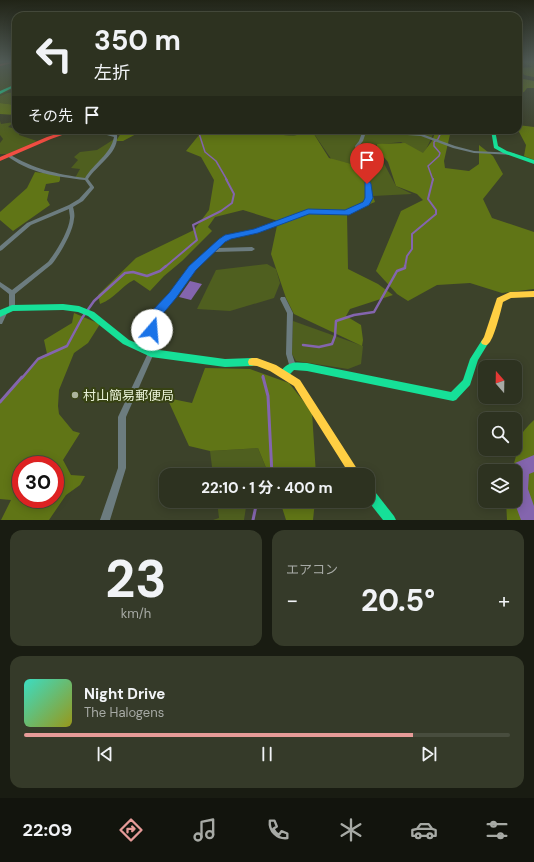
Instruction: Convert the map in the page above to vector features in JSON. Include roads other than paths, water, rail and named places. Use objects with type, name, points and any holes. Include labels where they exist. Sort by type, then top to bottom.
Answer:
[{"type":"street","points":[[0,93],[12,87]]},
{"type":"street","points":[[0,159],[62,134]]},
{"type":"street","points":[[86,179],[92,170],[110,152],[116,140],[116,136],[108,134]]},
{"type":"street","points":[[105,520],[122,468],[122,417],[151,353],[152,330],[156,314],[172,296],[192,268],[228,236],[256,231],[301,214],[319,211],[346,213],[366,204],[369,198],[367,184],[357,146],[363,134]]},
{"type":"street","points":[[403,134],[422,136],[474,152],[513,154]]},
{"type":"street","points":[[494,134],[496,147],[502,151],[534,162]]},
{"type":"street","points":[[0,249],[29,224],[71,206],[81,200],[92,187],[86,179],[37,171],[22,165],[8,155]]},
{"type":"street","points":[[0,322],[6,311],[12,293],[50,263],[54,258],[69,231],[72,219],[71,206]]},
{"type":"street","points":[[212,250],[252,249]]},
{"type":"street","points":[[0,284],[12,293]]},
{"type":"street","points":[[284,374],[292,366],[307,367],[425,393],[453,397],[467,382],[474,358],[488,338],[500,300],[510,295],[527,293],[534,294]]},
{"type":"street","points":[[283,299],[290,313],[290,354],[292,366]]},
{"type":"street","points":[[6,311],[63,307],[79,309],[91,314],[126,342],[151,353],[225,363],[257,362],[284,374],[297,383],[352,468]]},
{"type":"street","points":[[375,501],[390,520]]},
{"type":"waterway","points":[[199,134],[205,152],[216,161],[227,180]]},
{"type":"waterway","points":[[433,180],[428,166],[439,156],[440,153],[434,146],[434,142],[438,139],[440,134]]},
{"type":"waterway","points":[[165,267],[197,240],[193,225],[221,211],[232,203],[234,194],[226,179]]},
{"type":"waterway","points":[[405,267],[407,256],[412,249],[412,234],[436,214],[436,210],[428,199],[433,180]]},
{"type":"waterway","points":[[22,378],[38,359],[67,346],[82,318],[94,301],[125,273],[133,272],[147,276],[160,271],[166,266]]},
{"type":"waterway","points":[[303,345],[319,347],[332,344],[335,336],[336,321],[354,315],[374,312],[397,271],[405,267]]},
{"type":"waterway","points":[[0,402],[22,377]]},
{"type":"waterway","points":[[263,377],[268,396],[272,468]]},
{"type":"waterway","points":[[530,520],[519,489],[521,469],[534,463]]},
{"type":"waterway","points":[[253,520],[256,508]]},
{"type":"place","name":"村山簡易郵便局","points":[[75,395]]}]
